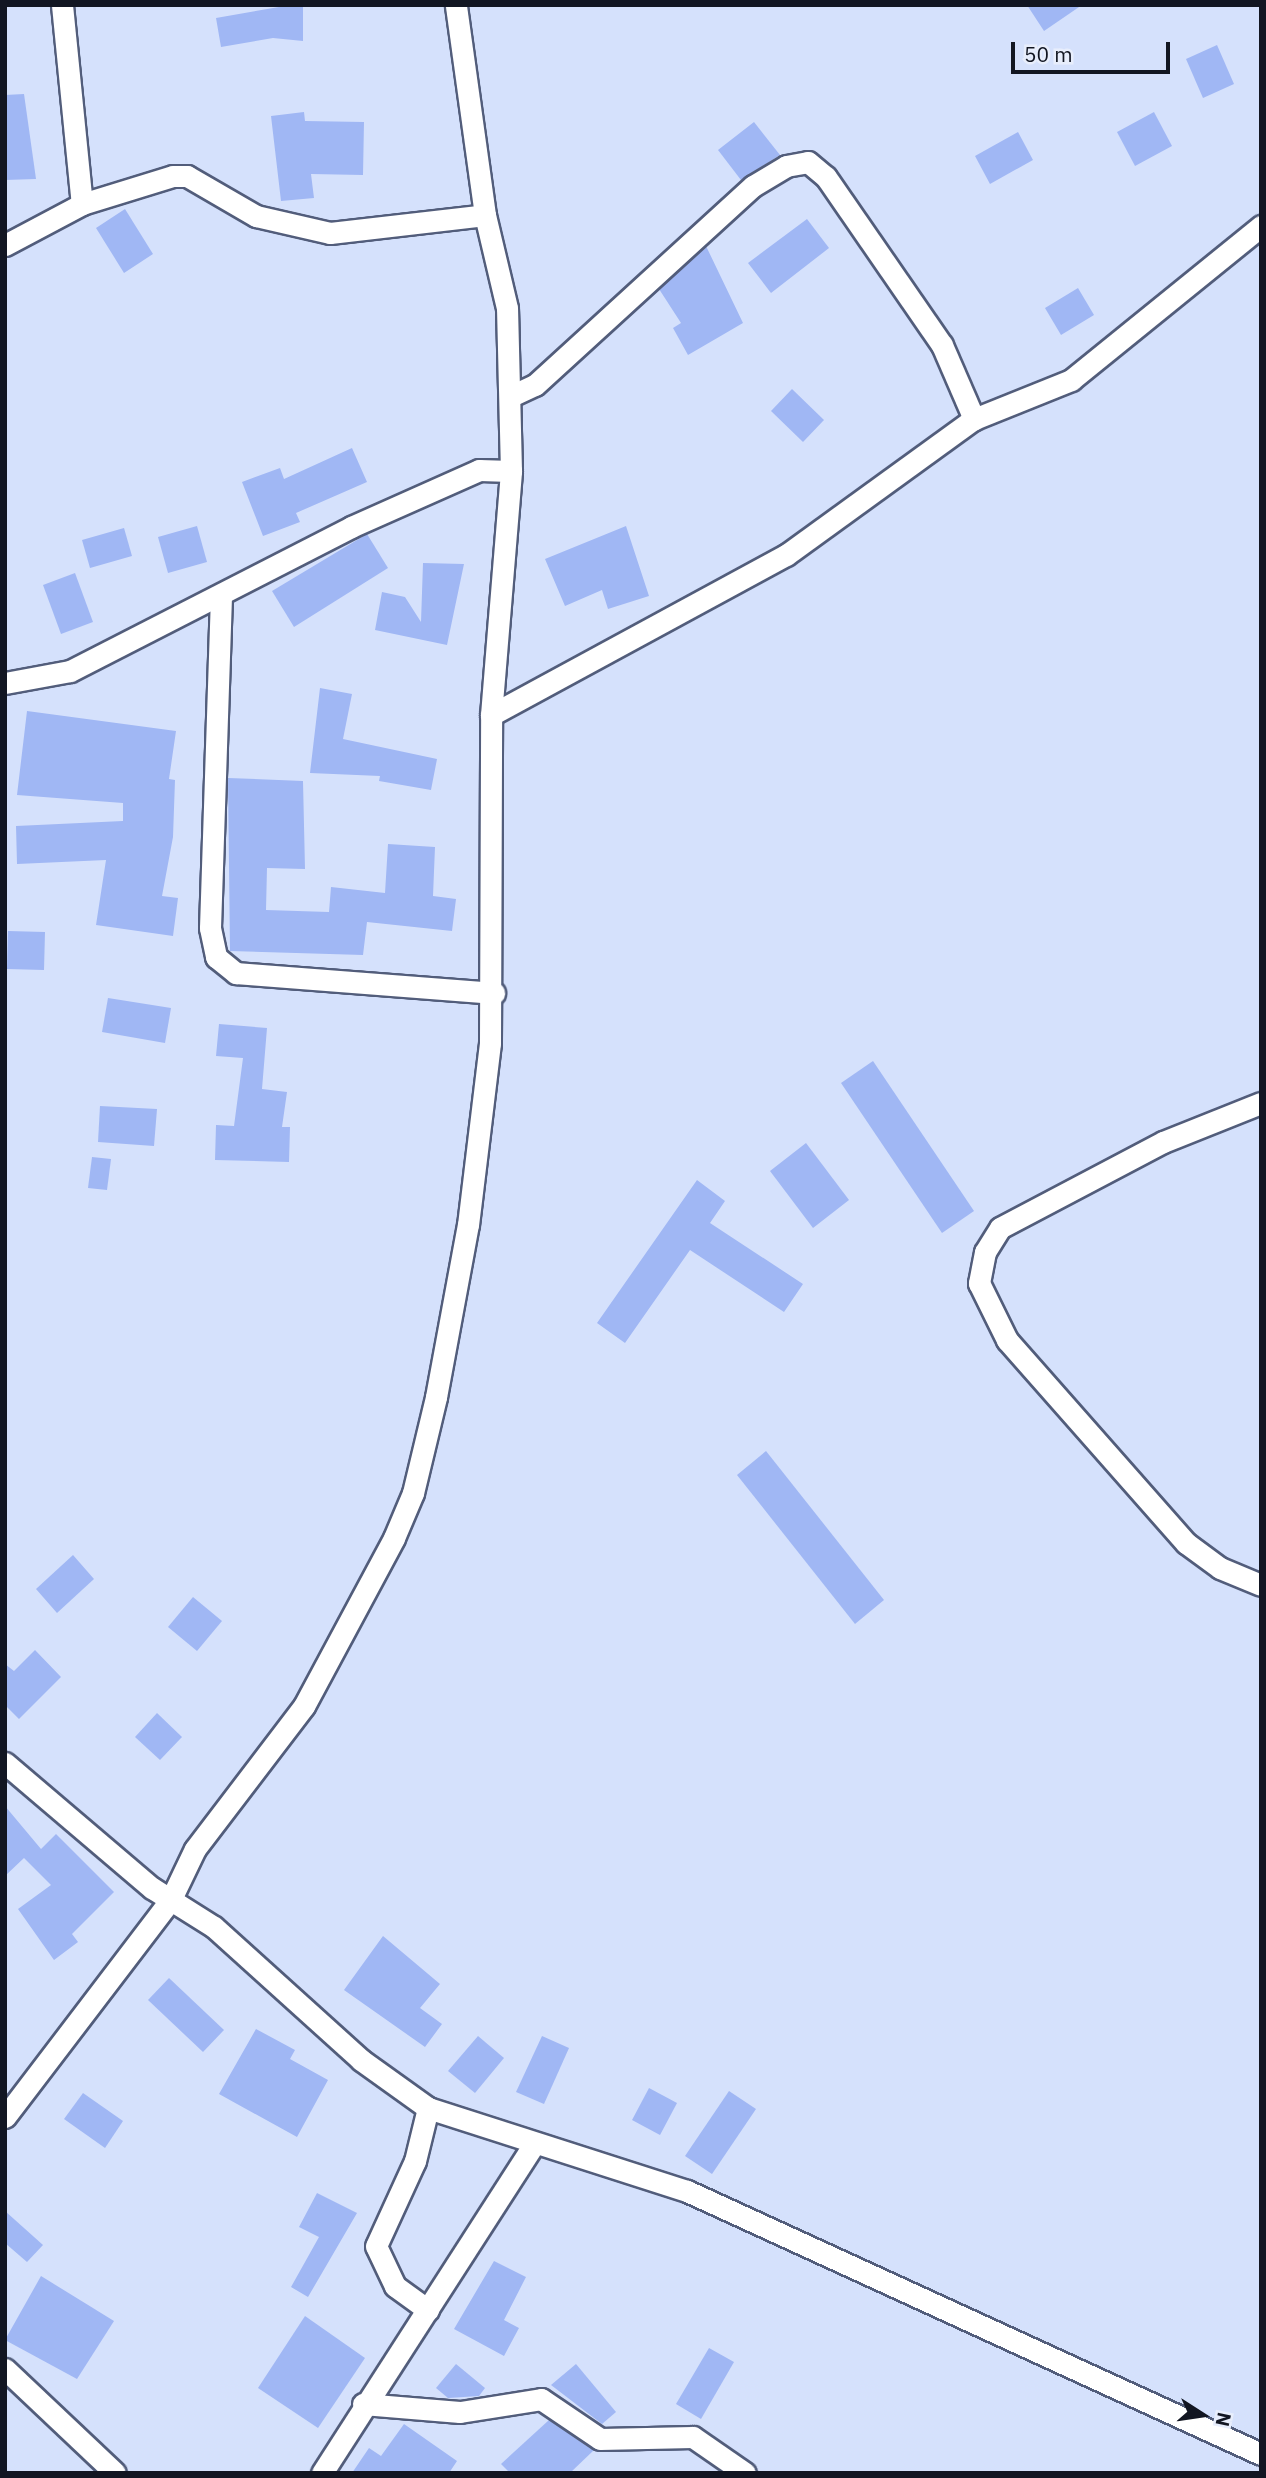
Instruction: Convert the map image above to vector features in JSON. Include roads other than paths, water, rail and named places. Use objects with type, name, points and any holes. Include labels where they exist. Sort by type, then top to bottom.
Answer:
[{"type":"street","points":[[62,5],[82,204]]},
{"type":"street","points":[[5,2117],[171,1899],[195,1849],[271,1756],[359,1609],[413,1493],[431,1420],[468,1226],[494,993],[491,715],[511,471],[507,308],[485,215],[456,5]]},
{"type":"street","points":[[511,396],[560,363],[753,186],[786,166],[808,162],[827,177],[935,335],[974,419]]},
{"type":"street","points":[[5,245],[82,204],[187,176],[256,216],[330,233],[485,215]]},
{"type":"street","points":[[491,715],[786,555],[974,419],[1071,380],[1261,226]]},
{"type":"street","points":[[5,683],[70,671],[479,470],[511,471]]},
{"type":"street","points":[[221,596],[210,928],[216,957],[236,973],[494,993]]},
{"type":"street","points":[[1261,1102],[1163,1142],[1000,1228],[985,1252],[979,1283],[1007,1340],[1186,1543],[1220,1568],[1261,1585]]},
{"type":"street","points":[[5,1763],[171,1899],[214,1927],[362,2060],[428,2108],[534,2144],[659,2180],[771,2226],[1261,2454]]},
{"type":"street","points":[[428,2108],[415,2161],[376,2246],[395,2286],[428,2310]]},
{"type":"street","points":[[321,2473],[363,2404],[428,2310],[534,2144]]},
{"type":"street","points":[[5,2369],[115,2473]]},
{"type":"street","points":[[363,2404],[460,2413],[541,2399],[600,2439],[674,2433],[693,2437],[745,2473]]}]
